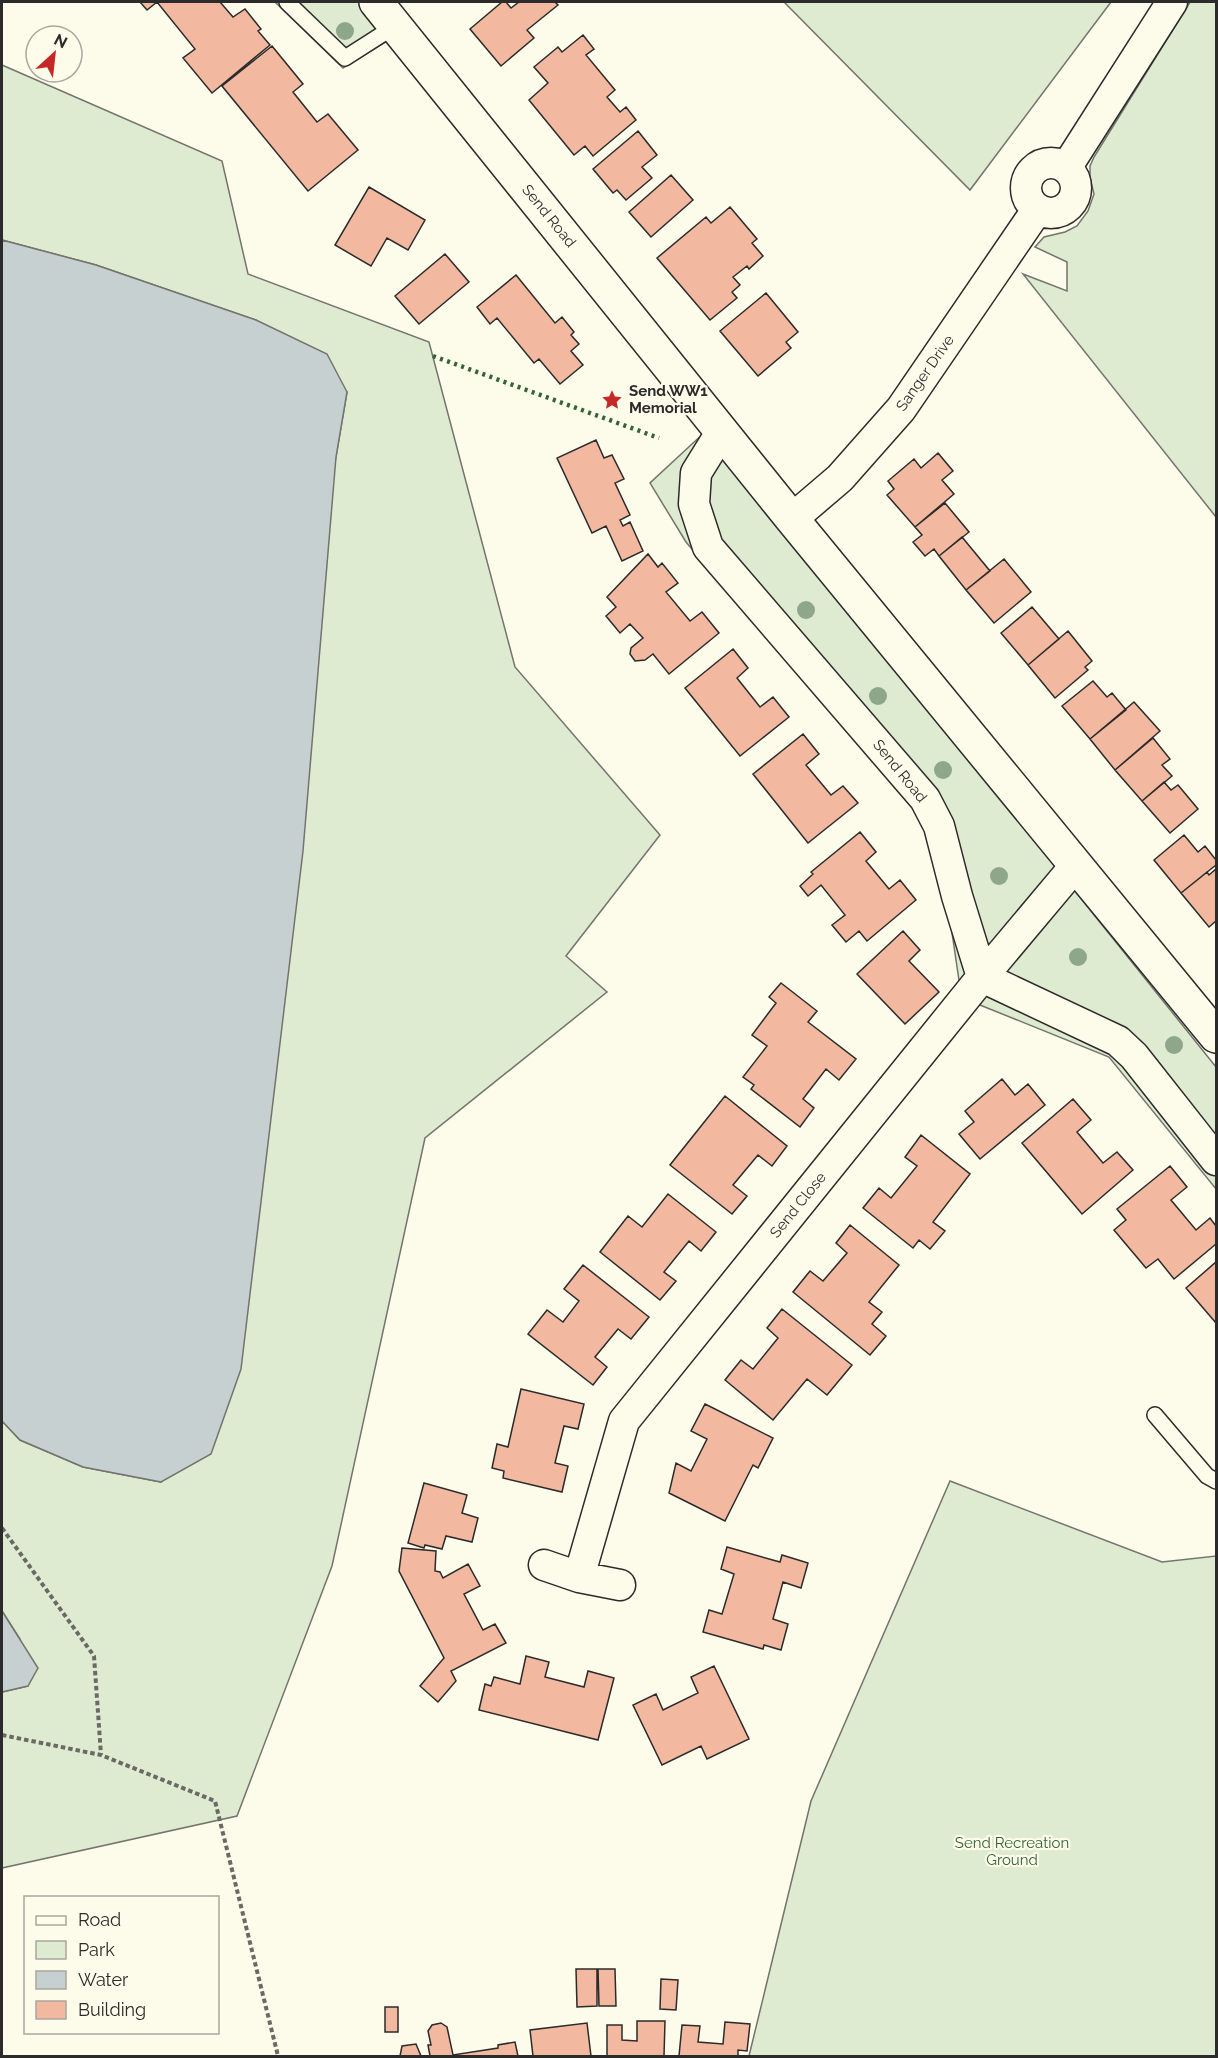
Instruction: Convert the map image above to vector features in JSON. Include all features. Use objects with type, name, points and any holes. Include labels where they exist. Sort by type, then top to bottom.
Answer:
[{"type":"main road","name":"Send Road","points":[[385,14],[792,519],[1216,1036]]},
{"type":"street","name":"Sanger Drive","points":[[792,519],[840,478],[901,409],[1037,210],[1028,199],[1025,186],[1030,173],[1041,165],[1054,163],[1066,168],[1172,2]]},
{"type":"street","name":"Send Road","points":[[722,431],[696,473],[694,504],[708,547],[925,799],[939,826],[957,896],[982,977]]},
{"type":"street","name":"Send Close","points":[[579,1577],[624,1421],[1076,864]]},
{"type":"street","points":[[982,977],[1118,1041],[1134,1056],[1216,1160]]},
{"type":"street","points":[[544,1565],[579,1577],[620,1585]]},
{"type":"lane","points":[[287,2],[345,58],[385,14]]},
{"type":"lane","points":[[1155,1415],[1207,1476],[1216,1481]]},
{"type":"path","points":[[2,1528],[94,1656],[101,1755]]},
{"type":"path","points":[[2,1735],[101,1755],[215,1801],[278,2056]]},
{"type":"green space","points":[[275,2],[361,2],[392,38],[343,68]]},
{"type":"green space","points":[[784,2],[1111,2],[970,190]]},
{"type":"green space","points":[[1190,2],[1216,2],[1216,517],[1023,274],[1067,291],[1067,262],[1035,247],[1044,237],[1065,232],[1077,226],[1088,211],[1094,194],[1090,166],[1094,157]]},
{"type":"green space","points":[[2,65],[24,75],[24,84],[46,84],[222,161],[248,274],[429,342],[515,667],[660,835],[566,956],[607,992],[425,1138],[332,1566],[237,1816],[2,1868],[2,1692],[28,1686],[20,1639],[2,1611],[2,1421],[20,1440],[83,1467],[161,1482],[347,392],[256,320],[96,265],[2,240]]},
{"type":"green space","points":[[706,431],[1216,1067],[1216,1189],[1109,1057],[975,1003],[960,987],[938,838],[686,542],[650,483]]},
{"type":"green space","name":"Send Recreation Ground","points":[[950,1481],[1162,1562],[1216,1556],[1216,2056],[749,2056],[811,1801]]},
{"type":"water","points":[[2,240],[96,265],[256,320],[327,354],[347,392],[336,457],[303,851],[241,1369],[211,1454],[161,1482],[83,1467],[20,1440],[2,1421]]},
{"type":"water","points":[[2,1611],[38,1668],[28,1686],[2,1692]]},
{"type":"building","points":[[140,2],[157,2],[147,10]]},
{"type":"building","points":[[157,2],[220,2],[233,17],[245,9],[261,29],[258,31],[270,45],[212,93],[183,58],[195,49]]},
{"type":"building","points":[[502,2],[506,2],[511,8],[519,2],[555,2],[558,5],[527,30],[534,38],[501,66],[470,29]]},
{"type":"building","points":[[583,35],[594,49],[586,55],[615,90],[607,97],[620,112],[626,107],[636,120],[593,156],[585,146],[574,155],[529,100],[548,83],[534,67],[558,47],[562,52]]},
{"type":"building","points":[[272,46],[303,84],[293,92],[317,122],[328,114],[358,150],[308,191],[222,86]]},
{"type":"building","points":[[638,131],[657,155],[642,167],[652,178],[626,200],[617,190],[613,193],[593,169]]},
{"type":"building","points":[[671,175],[693,200],[651,237],[629,212]]},
{"type":"building","points":[[369,187],[425,220],[408,250],[387,238],[371,266],[335,245]]},
{"type":"building","points":[[730,207],[757,239],[752,243],[763,256],[749,269],[747,266],[733,277],[740,285],[732,292],[737,298],[710,320],[657,258],[706,217],[711,223]]},
{"type":"building","points":[[445,254],[469,282],[419,324],[395,296]]},
{"type":"building","points":[[516,275],[555,323],[562,317],[574,332],[571,335],[579,344],[571,351],[583,365],[560,384],[539,359],[534,363],[497,318],[490,324],[477,307]]},
{"type":"building","points":[[766,293],[798,332],[786,342],[791,348],[758,376],[720,331]]},
{"type":"building","points":[[596,440],[604,458],[612,455],[624,479],[615,483],[630,515],[620,520],[623,526],[630,522],[643,551],[622,561],[606,526],[592,533],[557,458]]},
{"type":"building","points":[[938,453],[953,471],[942,480],[954,494],[915,527],[887,495],[894,489],[888,481],[914,459],[921,468]]},
{"type":"building","points":[[945,503],[969,532],[939,556],[934,549],[925,556],[913,542],[922,535],[915,527]]},
{"type":"building","points":[[962,537],[990,571],[966,590],[939,556]]},
{"type":"building","points":[[648,554],[658,567],[662,563],[678,583],[666,592],[690,621],[702,612],[719,633],[669,674],[653,654],[645,660],[635,661],[630,654],[631,648],[643,638],[630,624],[620,633],[606,616],[616,607],[607,597]]},
{"type":"building","points":[[1004,559],[1031,592],[994,623],[966,590]]},
{"type":"building","points":[[1032,607],[1059,639],[1028,665],[1001,633]]},
{"type":"building","points":[[1068,631],[1092,661],[1085,667],[1088,670],[1055,698],[1028,665]]},
{"type":"building","points":[[733,649],[748,668],[737,678],[760,707],[773,697],[789,717],[740,756],[685,688]]},
{"type":"building","points":[[1093,681],[1107,697],[1112,693],[1126,710],[1090,739],[1062,706]]},
{"type":"building","points":[[1134,702],[1160,731],[1115,770],[1090,739]]},
{"type":"building","points":[[803,734],[819,754],[806,765],[831,795],[843,786],[858,803],[808,843],[753,774]]},
{"type":"building","points":[[1153,738],[1170,759],[1162,765],[1172,776],[1142,801],[1115,770]]},
{"type":"building","points":[[1164,782],[1171,790],[1178,785],[1198,809],[1170,833],[1142,801]]},
{"type":"building","points":[[860,832],[876,852],[866,861],[889,889],[900,880],[916,900],[867,941],[859,931],[846,942],[832,925],[845,915],[821,885],[808,896],[800,886],[813,874],[811,872]]},
{"type":"building","points":[[1184,835],[1198,852],[1205,846],[1216,860],[1216,865],[1181,893],[1154,860]]},
{"type":"building","points":[[1216,869],[1216,921],[1209,927],[1181,893],[1207,872],[1209,875]]},
{"type":"building","points":[[903,931],[920,950],[909,961],[939,992],[905,1024],[857,974]]},
{"type":"building","points":[[781,983],[817,1011],[808,1022],[856,1059],[839,1080],[826,1069],[803,1099],[814,1108],[800,1127],[751,1089],[754,1085],[743,1077],[767,1046],[752,1035],[776,1003],[769,997]]},
{"type":"building","points":[[1002,1079],[1015,1095],[1028,1084],[1045,1105],[980,1159],[959,1134],[974,1122],[965,1111]]},
{"type":"building","points":[[725,1096],[787,1146],[772,1166],[758,1155],[733,1185],[747,1196],[732,1214],[670,1165]]},
{"type":"building","points":[[1073,1099],[1091,1120],[1077,1132],[1103,1163],[1117,1152],[1133,1170],[1082,1214],[1022,1143]]},
{"type":"building","points":[[921,1135],[970,1174],[933,1222],[945,1231],[930,1249],[919,1240],[913,1248],[863,1208],[879,1188],[891,1198],[917,1166],[905,1157]]},
{"type":"building","points":[[1170,1166],[1187,1187],[1171,1200],[1196,1230],[1210,1218],[1216,1226],[1216,1244],[1174,1279],[1158,1259],[1146,1268],[1114,1230],[1126,1220],[1117,1209]]},
{"type":"building","points":[[668,1194],[716,1232],[701,1251],[689,1241],[664,1272],[676,1281],[660,1300],[600,1252],[628,1216],[642,1227]]},
{"type":"building","points":[[850,1225],[899,1265],[869,1302],[882,1312],[872,1324],[886,1336],[870,1355],[793,1292],[810,1271],[823,1281],[847,1253],[836,1243]]},
{"type":"building","points":[[1216,1262],[1216,1323],[1186,1288]]},
{"type":"building","points":[[583,1265],[649,1317],[631,1339],[618,1329],[595,1357],[607,1367],[593,1385],[528,1334],[547,1310],[563,1322],[579,1301],[564,1289]]},
{"type":"building","points":[[782,1309],[852,1365],[827,1395],[807,1379],[773,1420],[725,1380],[741,1360],[753,1369],[778,1338],[767,1328]]},
{"type":"building","points":[[521,1389],[584,1404],[578,1429],[564,1426],[555,1463],[568,1466],[562,1492],[503,1478],[504,1471],[492,1468],[497,1444],[508,1447]]},
{"type":"building","points":[[705,1404],[773,1438],[758,1468],[753,1465],[725,1521],[669,1493],[676,1463],[691,1471],[707,1439],[691,1431]]},
{"type":"building","points":[[424,1483],[467,1495],[462,1513],[478,1518],[472,1542],[446,1536],[442,1549],[425,1545],[424,1548],[408,1543]]},
{"type":"building","points":[[727,1547],[780,1562],[782,1555],[808,1563],[801,1588],[783,1582],[773,1619],[788,1624],[781,1650],[764,1645],[763,1649],[703,1632],[709,1610],[722,1614],[734,1574],[721,1569]]},
{"type":"building","points":[[402,1548],[436,1551],[435,1571],[440,1572],[443,1578],[468,1564],[480,1586],[464,1594],[483,1630],[495,1624],[506,1643],[451,1671],[456,1681],[438,1702],[420,1686],[444,1658],[399,1571]]},
{"type":"building","points":[[526,1656],[549,1662],[545,1677],[584,1687],[588,1671],[614,1678],[598,1740],[479,1710],[485,1684],[491,1686],[494,1677],[520,1684]]},
{"type":"building","points":[[714,1666],[749,1739],[707,1759],[701,1746],[662,1765],[633,1705],[656,1694],[663,1710],[698,1693],[691,1677]]},
{"type":"building","points":[[576,1969],[597,1969],[597,2006],[577,2007]]},
{"type":"building","points":[[598,1969],[615,1969],[616,2006],[599,2006]]},
{"type":"building","points":[[661,1979],[678,1980],[676,2010],[660,2009]]},
{"type":"building","points":[[385,2007],[398,2007],[398,2032],[385,2032]]},
{"type":"building","points":[[637,2021],[665,2021],[664,2056],[607,2056],[607,2025],[622,2025],[622,2040],[637,2041]]},
{"type":"building","points":[[725,2022],[750,2024],[747,2051],[738,2050],[738,2056],[679,2056],[682,2025],[700,2026],[698,2042],[723,2044]]},
{"type":"building","points":[[441,2023],[447,2027],[453,2055],[498,2048],[498,2045],[515,2042],[518,2056],[430,2056],[428,2045],[431,2045],[428,2031],[432,2025]]},
{"type":"building","points":[[587,2023],[591,2056],[533,2056],[530,2030]]},
{"type":"building","points":[[416,2044],[421,2056],[400,2056],[402,2046]]},
{"type":"hedge","points":[[433,356],[659,438]]},
{"type":"place","name":"Send WW1 Memorial","points":[[612,400]]}]
